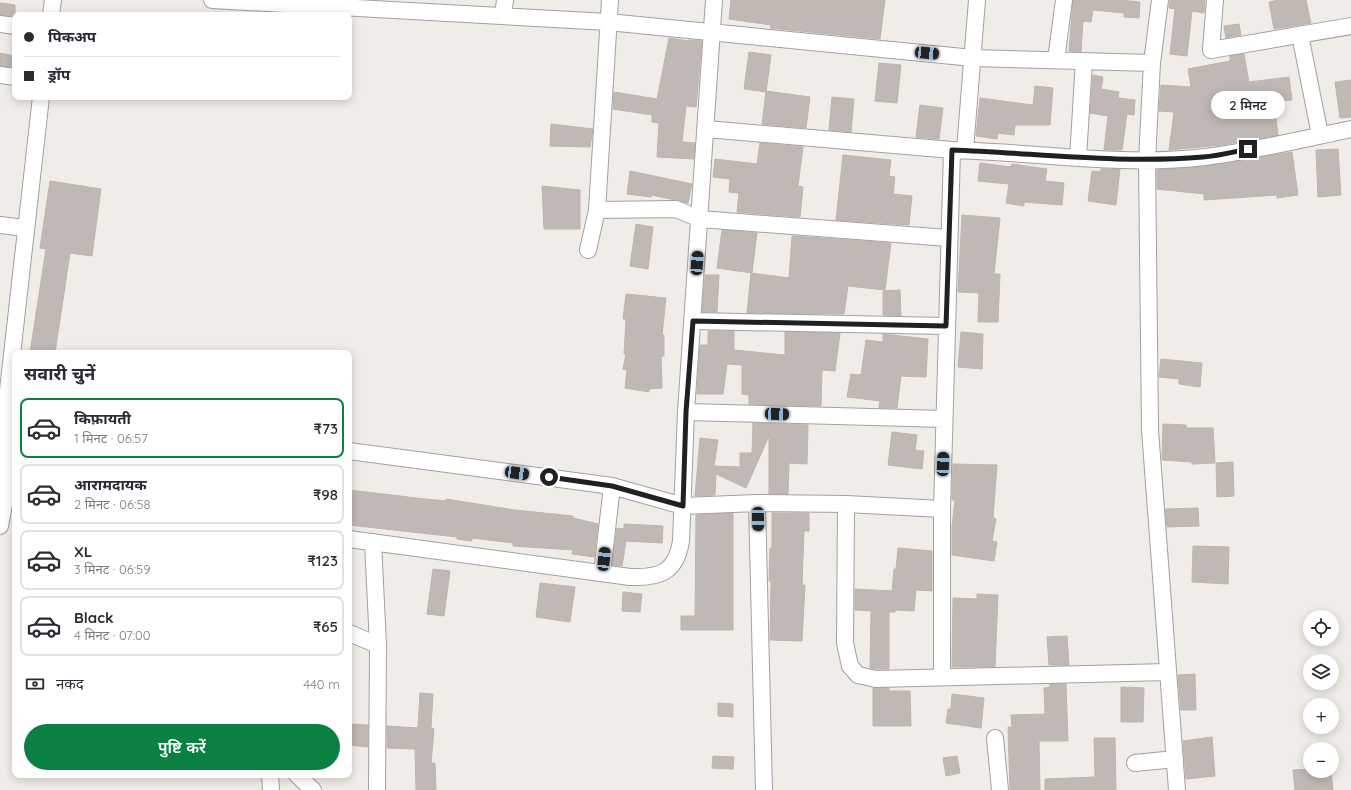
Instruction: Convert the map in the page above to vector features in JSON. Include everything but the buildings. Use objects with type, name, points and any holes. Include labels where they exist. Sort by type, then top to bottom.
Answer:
[{"type":"street","points":[[51,12],[53,0]]},
{"type":"street","points":[[212,0],[608,22],[973,58],[1152,63]]},
{"type":"street","points":[[503,16],[505,0]]},
{"type":"street","points":[[588,250],[597,210],[610,0]]},
{"type":"street","points":[[352,539],[602,573],[648,577],[660,574],[672,566],[678,555],[683,506],[686,412],[714,0]]},
{"type":"street","points":[[942,677],[942,509],[948,238],[958,150],[973,58],[977,0]]},
{"type":"street","points":[[1056,60],[1064,0]]},
{"type":"street","points":[[1160,0],[1152,63],[1147,160],[1150,430],[1177,790]]},
{"type":"street","points":[[1215,0],[1212,50],[1351,26]]},
{"type":"street","points":[[0,24],[12,26]]},
{"type":"street","points":[[1300,35],[1320,135]]},
{"type":"street","points":[[1078,158],[1084,61]]},
{"type":"street","points":[[0,75],[12,77]]},
{"type":"street","points":[[16,350],[25,228],[41,100]]},
{"type":"street","points":[[706,129],[958,150],[1078,158],[1147,160],[1205,157],[1351,129]]},
{"type":"street","points":[[597,210],[676,209],[700,219],[948,238]]},
{"type":"street","points":[[0,225],[25,228]]},
{"type":"street","points":[[693,321],[946,326]]},
{"type":"street","points":[[0,526],[11,492],[12,395]]},
{"type":"street","points":[[686,412],[944,419]]},
{"type":"street","points":[[352,451],[612,486],[683,506],[757,503],[846,504],[942,509]]},
{"type":"street","points":[[602,573],[612,486]]},
{"type":"street","points":[[757,503],[764,790]]},
{"type":"street","points":[[846,504],[845,643],[850,666],[858,675],[876,679],[1168,672]]},
{"type":"street","points":[[373,542],[378,645],[377,790]]},
{"type":"street","points":[[352,634],[378,645]]},
{"type":"street","points":[[995,738],[1000,790]]},
{"type":"street","points":[[1135,763],[1175,759]]},
{"type":"street","points":[[270,778],[272,790]]},
{"type":"street","points":[[300,778],[313,790]]},
{"type":"route","points":[[549,477],[612,486],[683,506],[686,412],[693,321],[946,326],[952,150],[1078,158],[1147,160],[1205,157],[1248,149]]}]
